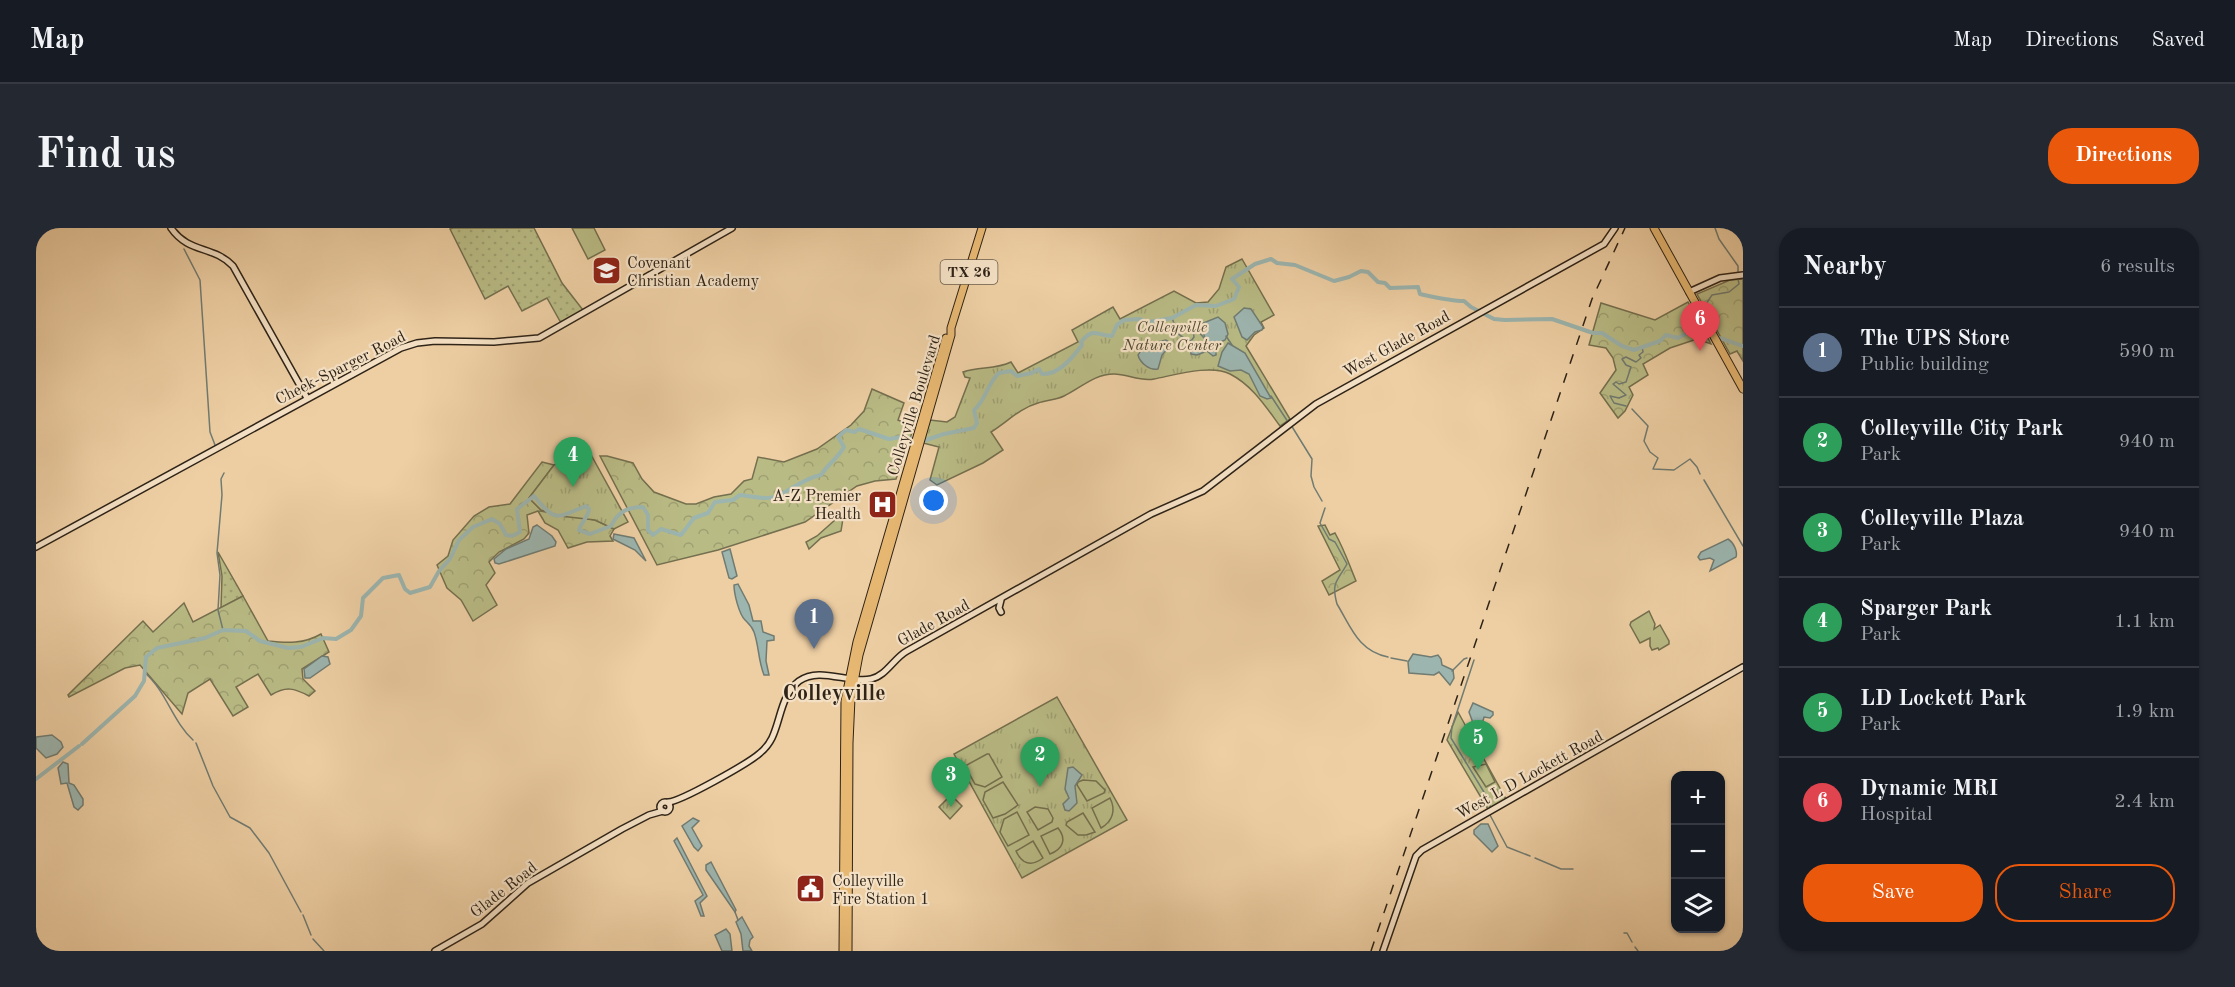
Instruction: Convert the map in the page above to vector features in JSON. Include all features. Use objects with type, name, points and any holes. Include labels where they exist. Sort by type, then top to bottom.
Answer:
[{"type":"main road","points":[[171,228],[185,243],[208,251],[231,264],[307,398]]},
{"type":"main road","name":"Cheek-Sparger Road","points":[[36,547],[307,398],[410,345],[435,341],[515,341],[545,335],[732,228]]},
{"type":"main road","name":"Colleyville Boulevard","points":[[848,951],[845,881],[844,701],[922,425],[982,228]]},
{"type":"main road","name":"West Glade Road","points":[[1196,494],[1208,488],[1316,404],[1604,244],[1615,228]]},
{"type":"main road","points":[[1654,228],[1743,389]]},
{"type":"main road","points":[[1689,292],[1720,278],[1743,275]]},
{"type":"main road","name":"Colleyville Boulevard","points":[[937,377],[942,368],[943,354]]},
{"type":"main road","points":[[942,368],[948,374]]},
{"type":"main road","name":"Glade Road","points":[[669,805],[762,752],[772,738],[787,695],[801,680],[816,675],[870,679],[881,674],[899,655],[1151,514],[1196,494]]},
{"type":"main road","points":[[1001,612],[999,604],[1004,597]]},
{"type":"main road","name":"West L D Lockett Road","points":[[1383,951],[1416,856],[1422,850],[1743,667]]},
{"type":"main road","name":"Glade Road","points":[[435,951],[482,924],[528,883],[651,815],[662,808],[663,802],[669,805]]},
{"type":"main road","name":"Glade Road","points":[[662,808],[668,811],[669,805]]},
{"type":"main road","name":"Colleyville Boulevard","points":[[843,951],[846,909]]},
{"type":"green space","points":[[534,228],[562,283],[583,310],[561,323],[547,298],[522,311],[508,286],[485,299],[450,229]]},
{"type":"green space","points":[[572,228],[594,228],[605,250],[588,259]]},
{"type":"green space","name":"Colleyville Nature Center","points":[[1242,259],[1274,315],[1261,322],[1264,328],[1254,335],[1246,346],[1290,419],[1280,426],[1252,390],[1238,379],[1222,371],[1193,371],[1149,380],[1119,374],[1100,376],[1061,397],[1025,408],[991,432],[1003,450],[983,463],[937,485],[930,480],[939,447],[923,443],[930,420],[947,422],[955,417],[970,378],[965,377],[963,372],[1011,362],[1018,373],[1078,342],[1072,330],[1113,307],[1120,319],[1174,291],[1196,303],[1208,302],[1219,289],[1226,267]]},
{"type":"green space","points":[[1743,279],[1743,361],[1737,351],[1730,354],[1697,294],[1730,280]]},
{"type":"green space","points":[[1688,302],[1711,344],[1697,339],[1670,348],[1643,364],[1648,375],[1629,387],[1633,395],[1625,411],[1618,418],[1600,393],[1616,370],[1613,358],[1606,348],[1589,345],[1601,303],[1655,320]]},
{"type":"green space","points":[[872,389],[904,403],[898,420],[914,427],[896,479],[857,486],[805,522],[718,550],[657,565],[600,456],[633,463],[642,479],[654,492],[686,504],[696,504],[731,494],[744,481],[752,479],[758,457],[784,462],[817,449],[851,425],[864,411]]},
{"type":"green space","points":[[584,442],[628,522],[614,529],[595,520],[560,516],[541,510],[529,498],[554,465],[562,460],[564,449],[573,448]]},
{"type":"green space","points":[[542,462],[554,465],[529,498],[540,511],[595,520],[614,529],[610,536],[613,541],[587,542],[568,548],[558,530],[545,523],[538,511],[527,515],[529,533],[524,539],[499,552],[489,562],[495,573],[486,585],[497,605],[473,621],[461,600],[447,588],[437,565],[448,556],[453,540],[474,516],[489,507],[510,504]]},
{"type":"green space","points":[[844,512],[841,531],[821,538],[809,549],[806,542],[817,536]]},
{"type":"green space","points":[[1325,525],[1330,535],[1335,533],[1356,581],[1329,595],[1322,581],[1340,570],[1318,526]]},
{"type":"green space","points":[[218,552],[243,596],[221,608],[222,576]]},
{"type":"green space","points":[[243,596],[268,641],[295,642],[308,640],[321,634],[329,652],[302,669],[303,679],[315,691],[309,696],[290,689],[271,695],[258,674],[236,687],[248,707],[233,716],[210,679],[188,693],[182,714],[140,665],[125,668],[69,697],[68,695],[143,621],[153,632],[184,603],[193,622]]},
{"type":"green space","points":[[1649,611],[1655,624],[1654,629],[1660,625],[1669,641],[1669,644],[1659,650],[1658,648],[1652,650],[1650,638],[1640,643],[1630,625],[1631,622]]},
{"type":"green space","points":[[1057,697],[1127,820],[1022,878],[954,754]]},
{"type":"green space","points":[[1458,712],[1507,801],[1489,811],[1447,740]]},
{"type":"green space","points":[[987,754],[1002,777],[985,787],[975,784],[965,766]]},
{"type":"green space","points":[[1486,764],[1495,782],[1486,787],[1473,767]]},
{"type":"green space","points":[[1083,780],[1096,781],[1105,790],[1104,793],[1087,801],[1077,785]]},
{"type":"green space","points":[[1003,782],[1018,805],[1005,814],[993,818],[983,800],[985,792]]},
{"type":"green space","points":[[951,795],[962,806],[950,819],[939,807]]},
{"type":"green space","points":[[1110,798],[1113,807],[1112,815],[1101,828],[1092,808]]},
{"type":"green space","points":[[1035,807],[1048,809],[1053,818],[1052,822],[1038,830],[1027,812]]},
{"type":"green space","points":[[1017,812],[1029,835],[1008,846],[1000,832],[1004,819]]},
{"type":"green space","points":[[1083,813],[1095,832],[1078,835],[1066,825],[1067,822]]},
{"type":"green space","points":[[1058,828],[1063,840],[1061,846],[1050,854],[1041,836]]},
{"type":"green space","points":[[1033,841],[1043,858],[1035,863],[1027,863],[1016,851]]},
{"type":"water","points":[[1244,308],[1251,309],[1263,327],[1247,340],[1242,337],[1234,317]]},
{"type":"water","points":[[1218,317],[1225,323],[1228,334],[1225,340],[1216,344],[1216,355],[1213,356],[1207,351],[1197,355],[1191,354],[1190,348],[1206,342],[1201,324]]},
{"type":"water","points":[[1166,340],[1172,344],[1162,355],[1158,369],[1149,368],[1138,355],[1150,345]]},
{"type":"water","points":[[1228,343],[1245,353],[1271,398],[1260,396],[1249,374],[1241,370],[1230,371],[1218,366],[1222,352]]},
{"type":"water","points":[[537,525],[552,536],[556,542],[555,546],[499,564],[495,563],[494,559],[506,549],[529,539],[533,527]]},
{"type":"water","points":[[614,534],[634,538],[646,561],[635,550],[613,539]]},
{"type":"water","points":[[1728,539],[1735,547],[1736,557],[1710,571],[1714,560],[1710,558],[1700,560],[1698,557],[1701,552]]},
{"type":"water","points":[[730,549],[737,576],[732,579],[729,578],[722,552]]},
{"type":"water","points":[[738,584],[749,605],[753,621],[761,621],[763,632],[774,636],[774,640],[767,641],[766,661],[769,675],[764,675],[754,632],[739,609],[734,585]]},
{"type":"water","points":[[1413,654],[1431,657],[1438,655],[1442,665],[1453,670],[1454,678],[1450,685],[1439,672],[1434,675],[1409,673],[1408,662]]},
{"type":"water","points":[[322,656],[328,657],[330,664],[310,678],[305,678],[304,669]]},
{"type":"water","points":[[1473,703],[1493,712],[1493,715],[1490,718],[1484,717],[1483,721],[1476,725],[1469,712]]},
{"type":"water","points":[[52,735],[61,742],[63,747],[57,754],[46,758],[36,748],[36,737]]},
{"type":"water","points":[[63,762],[68,764],[69,783],[74,785],[83,799],[83,805],[78,810],[74,807],[67,783],[61,784],[58,768]]},
{"type":"water","points":[[1073,767],[1082,775],[1075,786],[1077,803],[1069,811],[1065,810],[1063,804],[1069,798],[1065,789],[1068,768]]},
{"type":"water","points":[[693,818],[699,821],[692,828],[702,846],[698,851],[682,826]]},
{"type":"water","points":[[1481,824],[1488,824],[1498,846],[1492,852],[1474,834],[1474,830]]},
{"type":"water","points":[[677,838],[707,896],[700,903],[704,916],[701,916],[695,901],[703,895],[674,841]]},
{"type":"water","points":[[711,862],[735,912],[706,870],[706,865]]},
{"type":"water","points":[[742,917],[753,937],[749,946],[752,951],[743,951],[741,934],[736,922]]},
{"type":"water","points":[[726,929],[730,934],[732,951],[722,951],[715,935]]},
{"type":"waterway","points":[[1715,228],[1719,239],[1738,266],[1738,272]]},
{"type":"waterway","points":[[184,249],[200,280],[210,432],[215,445]]},
{"type":"waterway","points":[[82,744],[135,696],[144,681],[146,657],[157,648],[205,638],[223,630],[246,631],[260,641],[288,648],[301,647],[323,638],[336,639],[351,630],[361,616],[363,598],[383,578],[399,575],[405,589],[410,593],[430,587],[439,571],[450,559],[459,540],[473,527],[492,519],[500,524],[506,535],[512,536],[520,532],[517,509],[534,496],[547,511],[557,516],[586,506],[589,509],[579,530],[590,534],[611,526],[624,511],[643,507],[648,515],[648,530],[653,535],[661,529],[681,535],[694,518],[708,513],[715,502],[733,500],[740,495],[774,497],[808,479],[821,475],[844,447],[838,437],[846,430],[855,432],[859,429],[889,439],[901,437],[923,441],[974,428],[977,423],[974,410],[999,373],[1011,371],[1017,376],[1039,369],[1042,374],[1048,374],[1065,364],[1089,334],[1112,336],[1117,325],[1124,320],[1140,319],[1148,322],[1172,318],[1196,305],[1216,306],[1234,299],[1239,287],[1232,279],[1255,264],[1271,259],[1277,263],[1295,265],[1334,281],[1361,271],[1368,272],[1378,282],[1385,283],[1390,288],[1418,287],[1420,294],[1464,301],[1494,319],[1552,319],[1593,333],[1602,333],[1622,346],[1634,350],[1660,341],[1666,335],[1678,338],[1691,331],[1743,346]]},
{"type":"waterway","points":[[1706,304],[1712,295],[1729,292],[1739,284],[1738,279]]},
{"type":"waterway","points":[[1172,318],[1182,337],[1191,341],[1194,337],[1193,330],[1196,329],[1205,339]]},
{"type":"waterway","points":[[1691,331],[1695,321]]},
{"type":"waterway","points":[[1226,336],[1232,345]]},
{"type":"waterway","points":[[1626,406],[1614,403],[1610,396],[1619,398],[1626,395],[1613,384],[1626,382],[1631,367],[1626,365],[1622,359],[1626,357],[1636,362],[1641,358],[1639,355],[1643,352],[1642,347]]},
{"type":"waterway","points":[[1271,396],[1288,422]]},
{"type":"waterway","points":[[1632,409],[1648,426],[1644,441],[1650,452],[1658,458],[1653,469],[1674,470],[1690,459],[1700,474]]},
{"type":"waterway","points":[[1291,425],[1312,459],[1311,476],[1322,501]]},
{"type":"waterway","points":[[223,630],[218,610],[220,575],[217,553],[222,495],[221,479],[224,473]]},
{"type":"waterway","points":[[1704,480],[1743,546]]},
{"type":"waterway","points":[[1325,508],[1320,523],[1329,539],[1335,542],[1347,564],[1335,586],[1337,604],[1362,644],[1388,657]]},
{"type":"waterway","points":[[1391,658],[1407,661]]},
{"type":"waterway","points":[[1452,671],[1467,658]]},
{"type":"waterway","points":[[1453,724],[1474,660]]},
{"type":"waterway","points":[[145,673],[159,689],[180,724],[193,740]]},
{"type":"waterway","points":[[1452,726],[1451,738],[1490,802],[1490,807]]},
{"type":"waterway","points":[[196,743],[213,786],[230,817],[250,828],[269,853],[301,912]]},
{"type":"waterway","points":[[36,779],[79,746]]},
{"type":"waterway","points":[[1490,815],[1507,847],[1530,856]]},
{"type":"waterway","points":[[1535,858],[1561,869],[1573,869]]},
{"type":"waterway","points":[[735,912],[738,920]]},
{"type":"waterway","points":[[303,915],[311,935]]},
{"type":"waterway","points":[[1624,933],[1627,933],[1632,942]]},
{"type":"waterway","points":[[313,939],[324,951]]},
{"type":"waterway","points":[[1635,947],[1638,951]]},
{"type":"railway","points":[[1371,951],[1592,299],[1625,228]]},
{"type":"place","name":"Covenant Christian Academy","points":[[606,271]]},
{"type":"place","name":"Dynamic MRI","points":[[1700,351]]},
{"type":"place","name":"Sparger Park","points":[[573,487]]},
{"type":"place","name":"A-Z Premier Health","points":[[882,504]]},
{"type":"place","name":"The UPS Store","points":[[814,649]]},
{"type":"place","name":"LD Lockett Park","points":[[1478,770]]},
{"type":"place","name":"Colleyville City Park","points":[[1040,787]]},
{"type":"place","name":"Colleyville Plaza","points":[[951,807]]},
{"type":"place","name":"Colleyville Fire Station 1","points":[[811,889]]},
{"type":"district","name":"Colleyville","points":[[834,692]]}]
